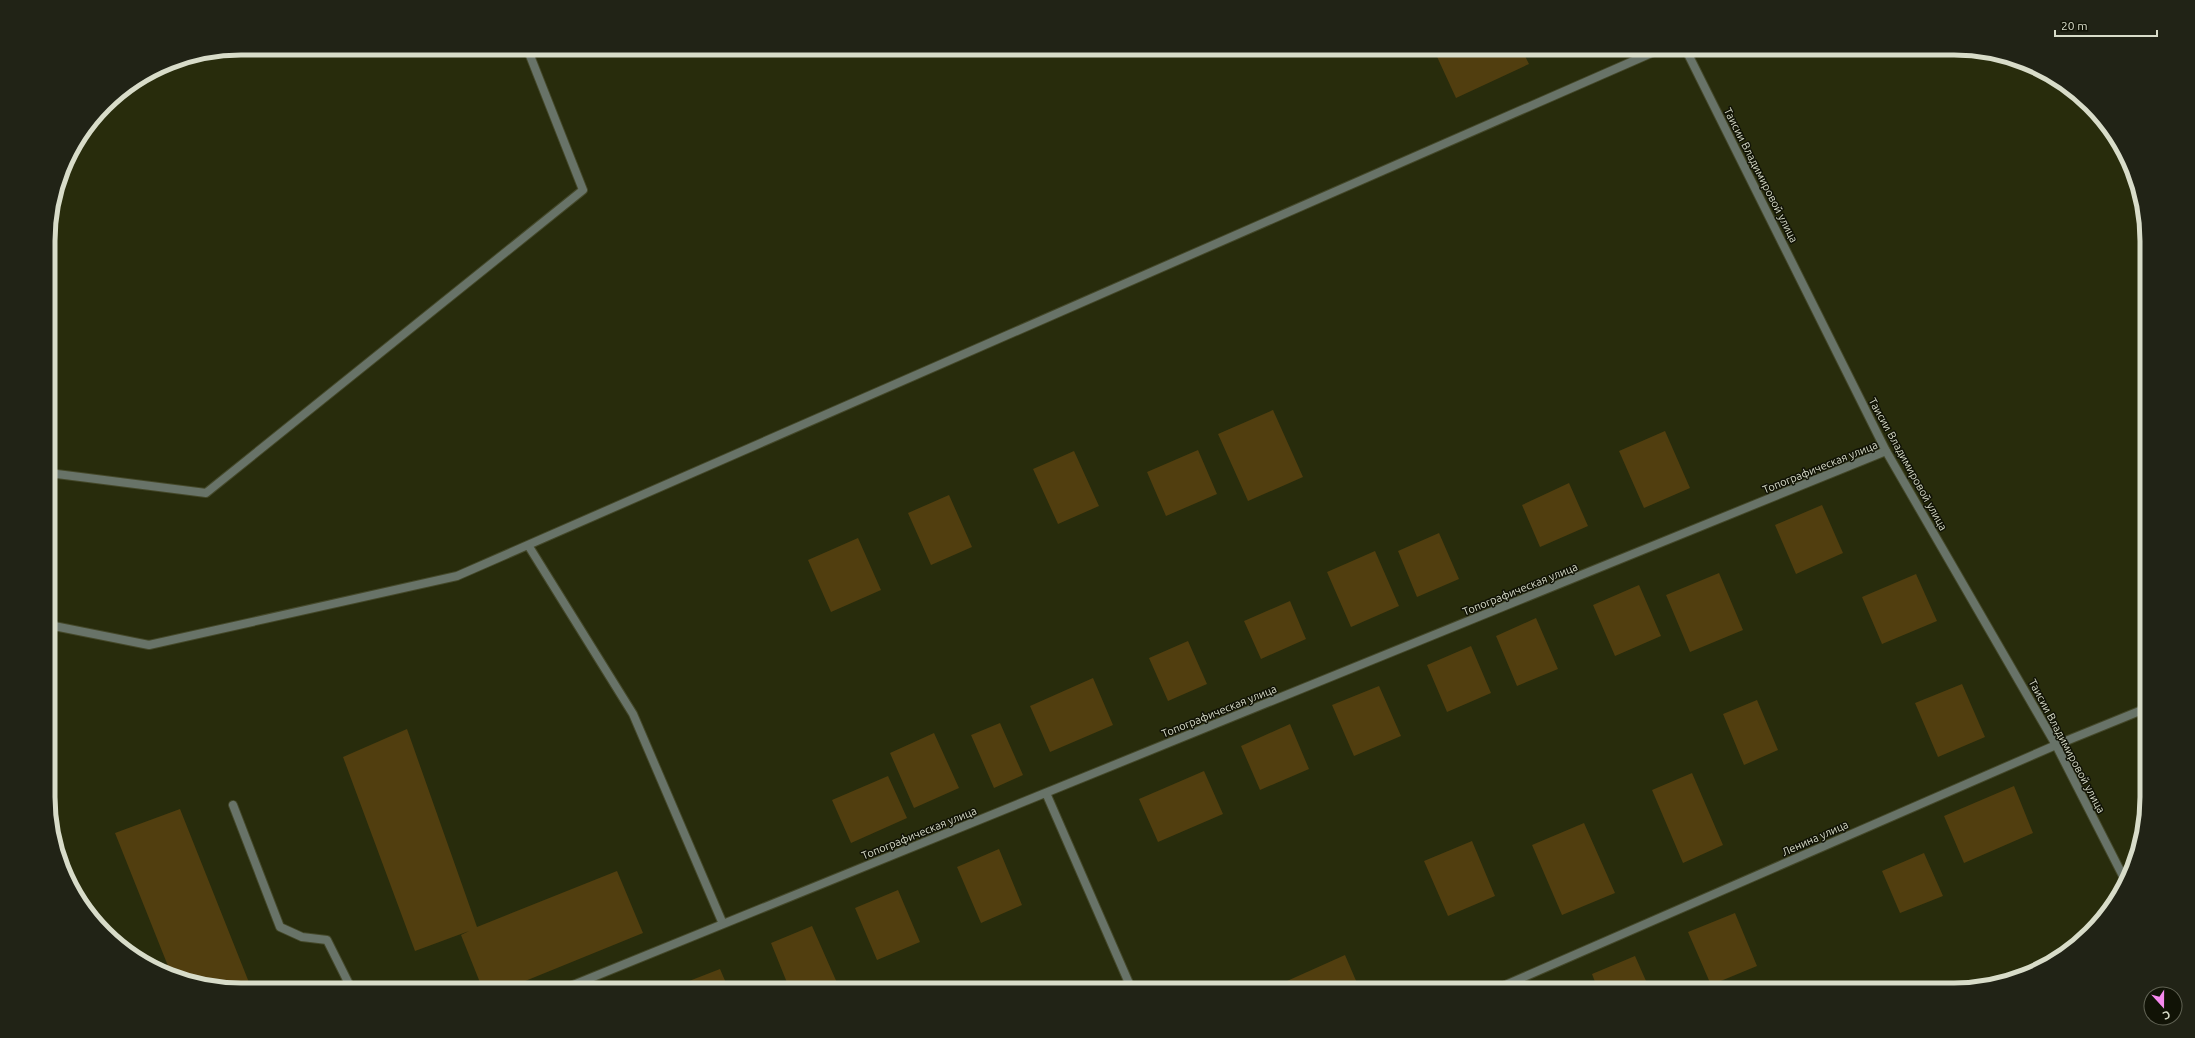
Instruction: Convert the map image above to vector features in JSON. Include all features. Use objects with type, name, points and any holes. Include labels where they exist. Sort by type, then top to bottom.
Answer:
[{"type":"street","points":[[55,474],[206,493],[583,190],[530,55]]},
{"type":"street","points":[[55,626],[149,645],[457,576],[1647,55]]},
{"type":"street","name":"Таисии Владимировой улица","points":[[1688,55],[1886,451],[2056,745],[2123,875]]},
{"type":"street","name":"Топографическая улица","points":[[577,983],[1046,794],[1886,451]]},
{"type":"street","points":[[528,545],[633,714],[723,924]]},
{"type":"street","name":"Ленина улица","points":[[1510,983],[2056,745],[2140,711]]},
{"type":"street","points":[[1046,794],[1129,983]]},
{"type":"street","points":[[233,805],[280,927],[302,937],[327,940],[348,983]]},
{"type":"building","points":[[1436,55],[1524,55],[1529,64],[1456,98]]},
{"type":"building","points":[[1273,410],[1303,477],[1248,501],[1218,434]]},
{"type":"building","points":[[1665,431],[1690,488],[1644,508],[1619,451]]},
{"type":"building","points":[[1198,450],[1217,494],[1166,516],[1147,472]]},
{"type":"building","points":[[1074,451],[1099,506],[1058,524],[1033,469]]},
{"type":"building","points":[[1569,483],[1588,526],[1540,547],[1522,505]]},
{"type":"building","points":[[949,495],[972,547],[931,565],[908,513]]},
{"type":"building","points":[[1822,505],[1843,553],[1796,574],[1775,525]]},
{"type":"building","points":[[1439,533],[1459,579],[1417,597],[1398,551]]},
{"type":"building","points":[[858,538],[881,590],[831,612],[808,560]]},
{"type":"building","points":[[1375,551],[1399,606],[1351,627],[1327,572]]},
{"type":"building","points":[[1719,573],[1743,630],[1690,652],[1666,595]]},
{"type":"building","points":[[1916,574],[1937,621],[1882,644],[1862,597]]},
{"type":"building","points":[[1639,585],[1661,636],[1615,656],[1593,605]]},
{"type":"building","points":[[1290,601],[1306,639],[1261,659],[1244,621]]},
{"type":"building","points":[[1536,618],[1558,669],[1517,686],[1496,636]]},
{"type":"building","points":[[1188,641],[1207,684],[1168,701],[1149,658]]},
{"type":"building","points":[[1471,646],[1491,693],[1447,712],[1427,665]]},
{"type":"building","points":[[1093,678],[1113,725],[1050,752],[1030,706]]},
{"type":"building","points":[[1962,684],[1985,737],[1938,757],[1915,703]]},
{"type":"building","points":[[1379,686],[1401,736],[1354,756],[1332,705]]},
{"type":"building","points":[[1757,700],[1778,750],[1744,765],[1723,714]]},
{"type":"building","points":[[1000,723],[1023,775],[994,788],[971,735]]},
{"type":"building","points":[[1290,724],[1309,769],[1260,790],[1241,746]]},
{"type":"building","points":[[407,729],[477,927],[617,871],[643,933],[520,983],[480,983],[461,935],[469,931],[415,951],[343,757]]},
{"type":"building","points":[[934,733],[959,788],[914,808],[890,753]]},
{"type":"building","points":[[1204,771],[1223,814],[1158,842],[1139,799]]},
{"type":"building","points":[[1692,773],[1723,845],[1683,863],[1652,790]]},
{"type":"building","points":[[888,776],[907,818],[851,843],[832,800]]},
{"type":"building","points":[[2014,786],[2033,833],[1964,863],[1944,816]]},
{"type":"building","points":[[180,809],[249,983],[228,983],[204,979],[193,977],[169,969],[115,833]]},
{"type":"building","points":[[1584,823],[1615,893],[1562,915],[1532,845]]},
{"type":"building","points":[[1472,841],[1495,896],[1448,916],[1424,861]]},
{"type":"building","points":[[999,849],[1022,905],[981,923],[957,867]]},
{"type":"building","points":[[1924,853],[1943,896],[1900,913],[1882,871]]},
{"type":"building","points":[[898,890],[920,942],[877,960],[855,908]]},
{"type":"building","points":[[1735,913],[1757,966],[1716,983],[1710,983],[1688,932]]},
{"type":"building","points":[[812,926],[837,983],[787,983],[771,943]]},
{"type":"building","points":[[1345,955],[1357,983],[1288,983],[1287,981]]},
{"type":"building","points":[[1635,956],[1647,983],[1595,983],[1592,974]]},
{"type":"building","points":[[720,969],[726,983],[684,983]]}]
